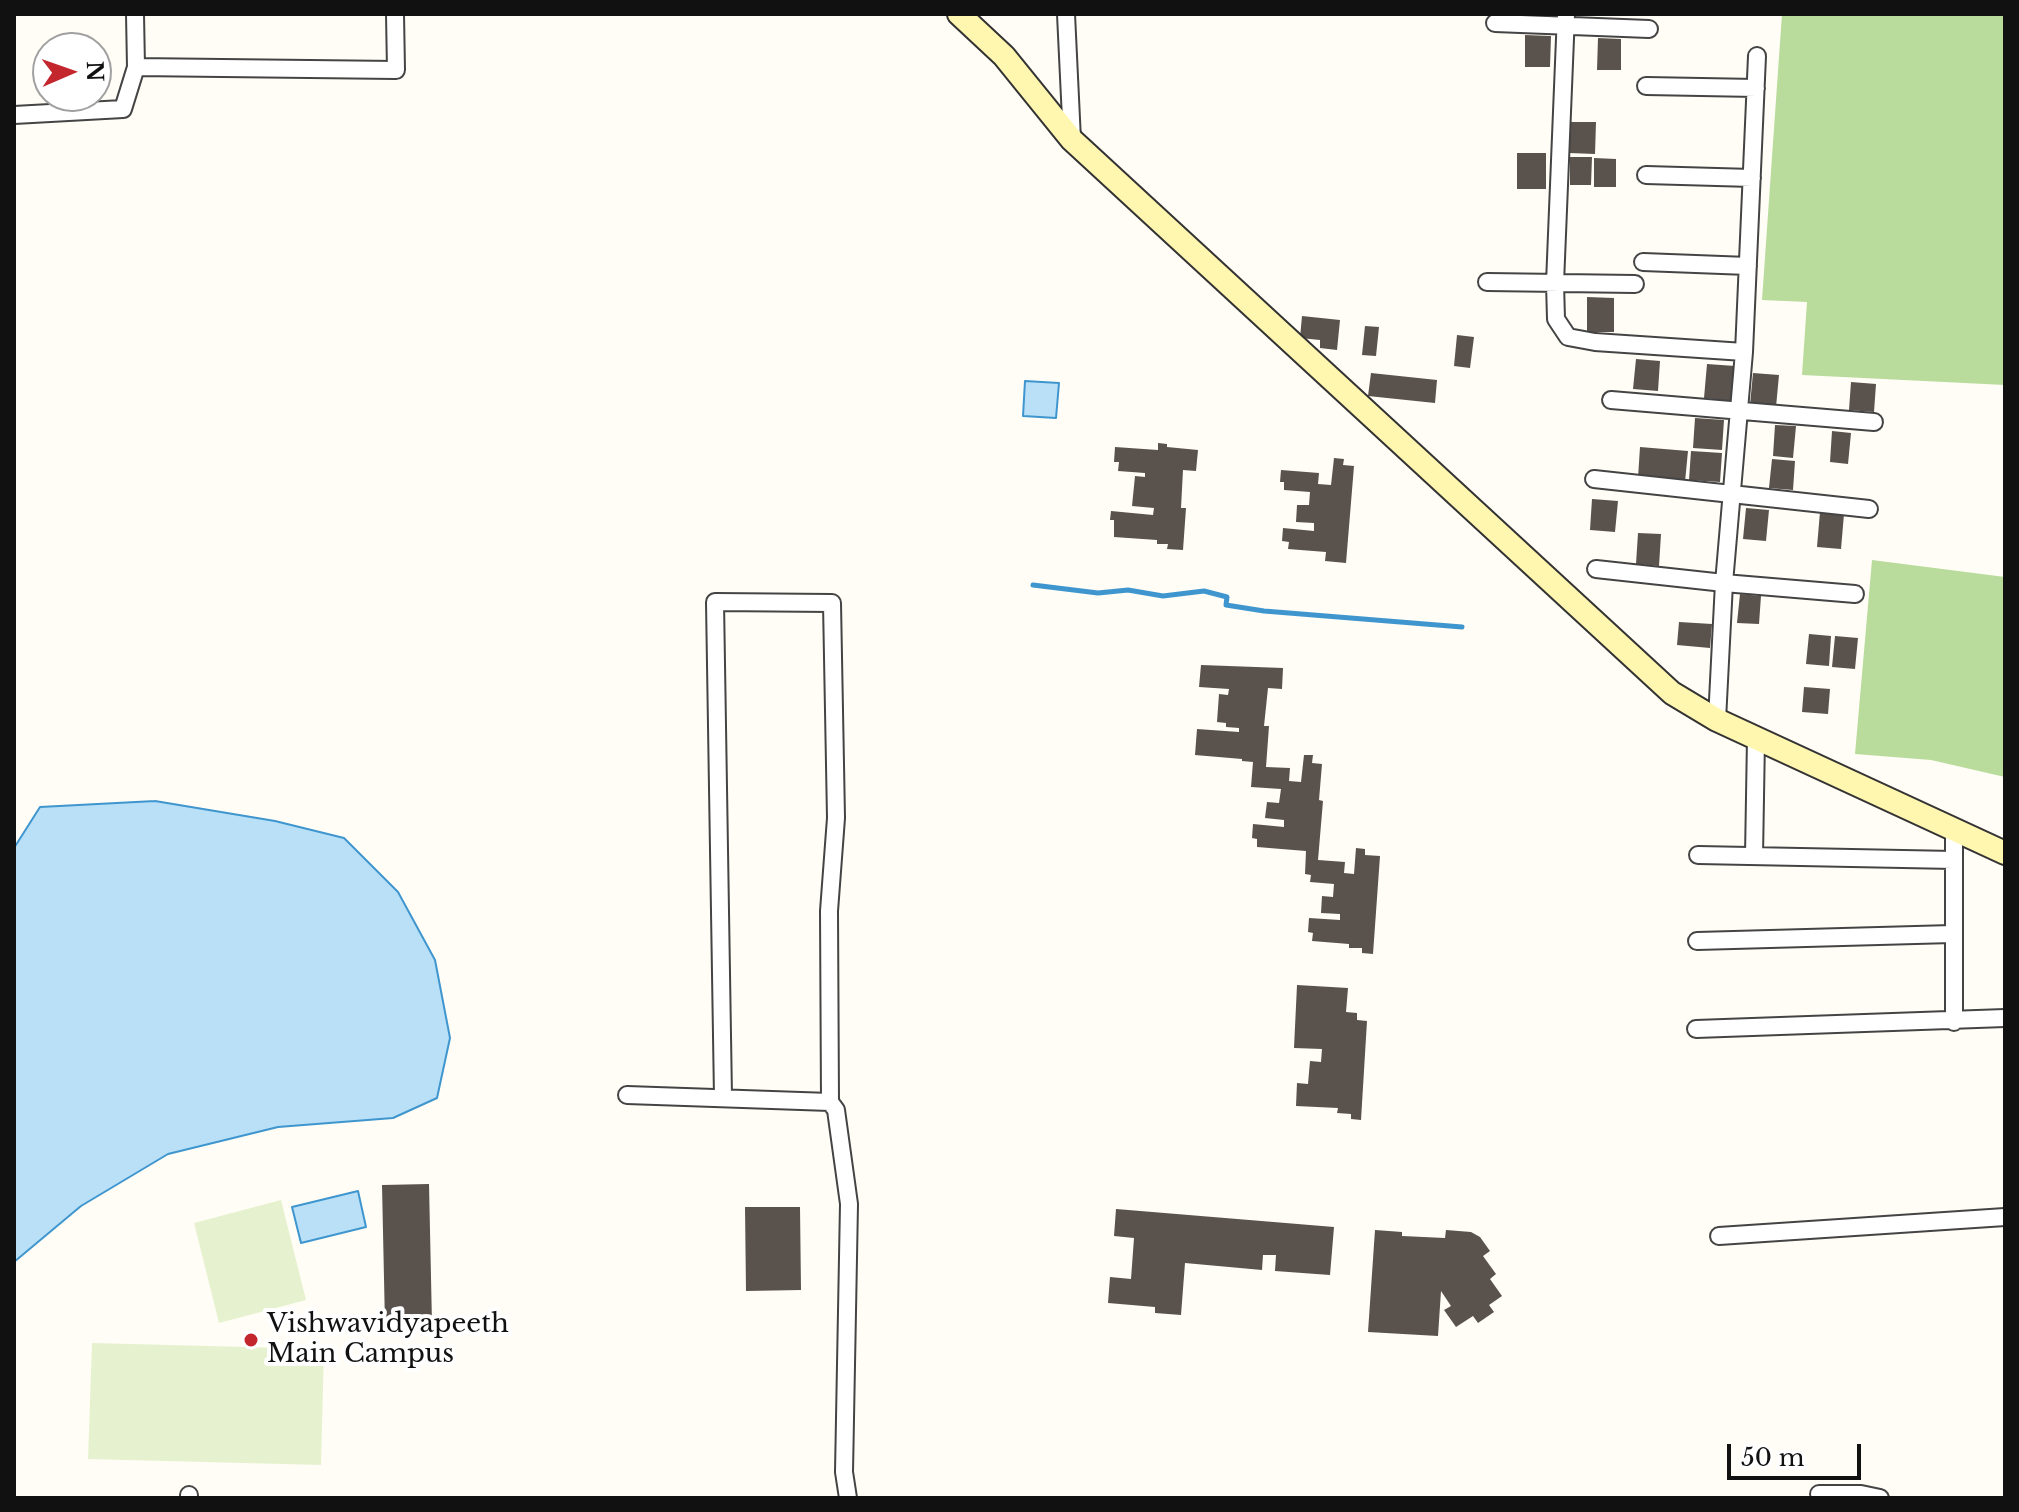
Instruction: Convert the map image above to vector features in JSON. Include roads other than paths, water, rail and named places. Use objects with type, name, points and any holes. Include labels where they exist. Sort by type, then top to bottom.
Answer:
[{"type":"main road","points":[[959,14],[1004,56],[1072,140],[1672,693],[1717,720],[2005,853]]},
{"type":"street","points":[[14,115],[123,109],[136,67],[135,14]]},
{"type":"street","points":[[136,67],[396,70],[395,14]]},
{"type":"street","points":[[1066,14],[1072,140]]},
{"type":"street","points":[[1565,20],[1556,319],[1568,337],[1595,342],[1744,352]]},
{"type":"street","points":[[1495,23],[1565,20],[1649,29]]},
{"type":"street","points":[[1717,720],[1724,583],[1744,352],[1757,56]]},
{"type":"street","points":[[1646,86],[1756,88]]},
{"type":"street","points":[[1646,175],[1752,178]]},
{"type":"street","points":[[1643,262],[1748,266]]},
{"type":"street","points":[[1487,282],[1635,284]]},
{"type":"street","points":[[1611,400],[1874,422]]},
{"type":"street","points":[[1594,479],[1869,509]]},
{"type":"street","points":[[1596,569],[1855,594]]},
{"type":"street","points":[[723,1097],[715,602],[832,603],[836,818],[829,911],[830,1102],[836,1110],[849,1204],[844,1472],[848,1498]]},
{"type":"street","points":[[1754,856],[1756,738]]},
{"type":"street","points":[[1954,828],[1954,1022]]},
{"type":"street","points":[[1698,855],[1954,860]]},
{"type":"street","points":[[1697,941],[1952,934]]},
{"type":"street","points":[[1696,1029],[2005,1018]]},
{"type":"street","points":[[627,1095],[830,1102]]},
{"type":"street","points":[[1719,1236],[2005,1217]]},
{"type":"street","points":[[1819,1494],[1861,1494],[1880,1498]]},
{"type":"water","points":[[1025,381],[1059,383],[1056,418],[1023,416]]},
{"type":"water","points":[[155,801],[275,821],[344,838],[398,892],[435,960],[450,1038],[437,1098],[393,1118],[278,1127],[168,1154],[81,1206],[14,1262],[14,848],[40,807]]},
{"type":"water","points":[[358,1191],[366,1227],[301,1243],[292,1207]]},
{"type":"waterway","points":[[1033,585],[1098,593],[1128,590],[1163,596],[1204,591],[1227,597],[1226,605],[1264,611],[1462,627]]},
{"type":"place","name":"Vishwavidyapeeth Main Campus","points":[[251,1340]]}]
